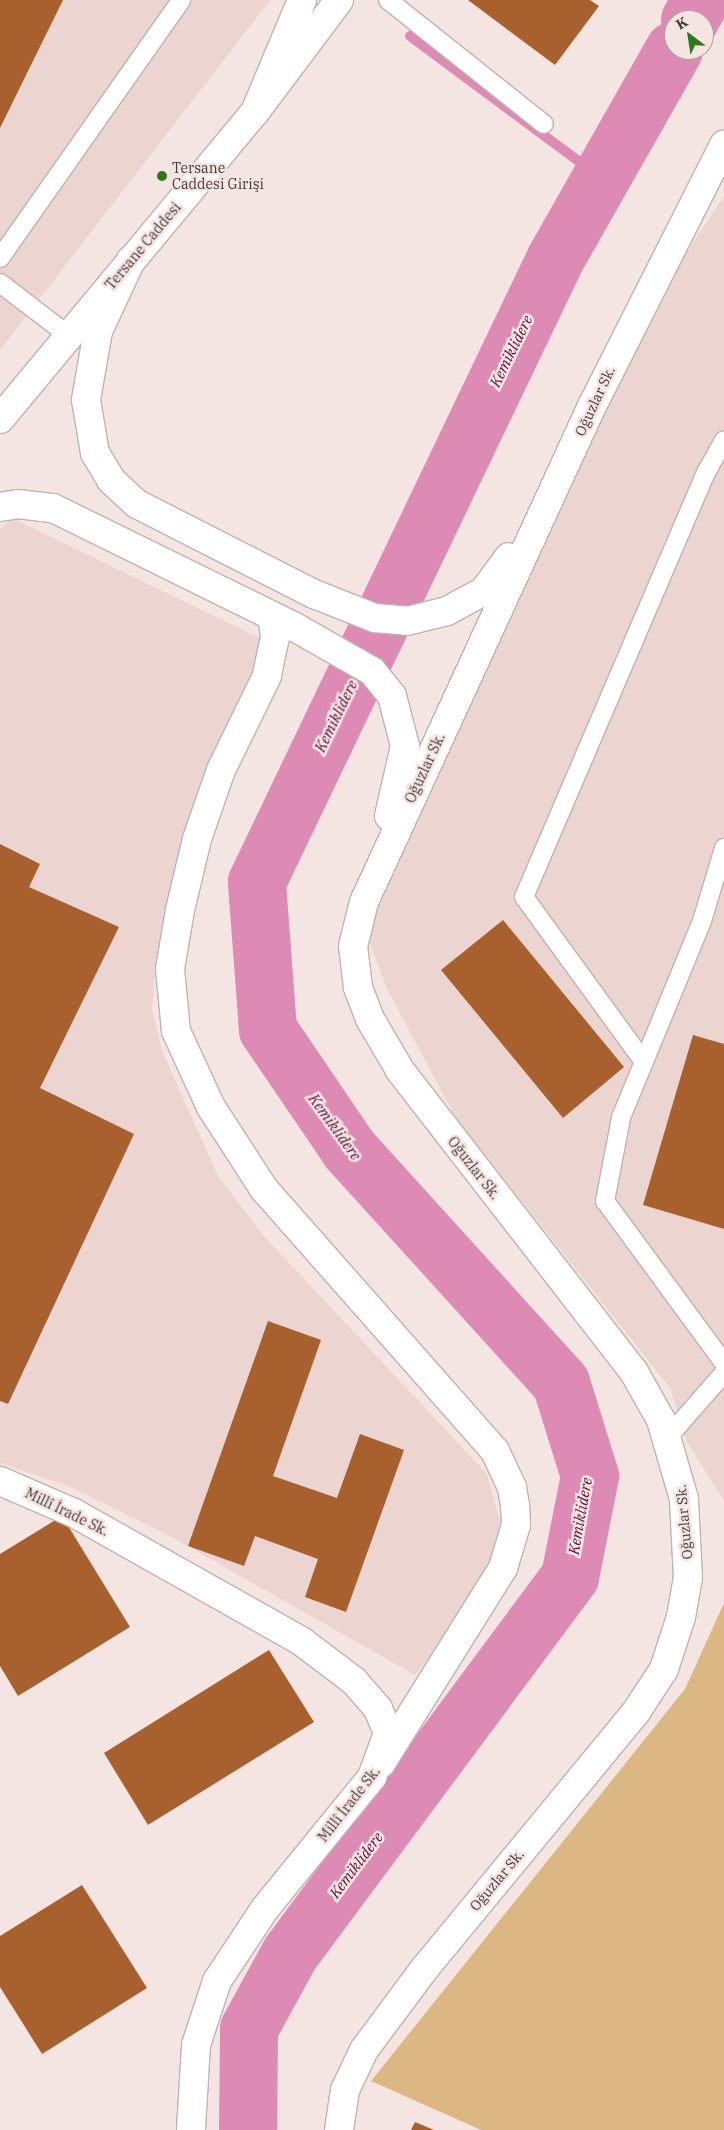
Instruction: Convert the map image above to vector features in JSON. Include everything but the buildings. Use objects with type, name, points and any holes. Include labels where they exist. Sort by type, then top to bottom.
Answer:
[{"type":"main road","points":[[255,112],[302,0]]},
{"type":"main road","points":[[296,58],[325,0]]},
{"type":"main road","name":"Tersane Caddesi","points":[[0,419],[255,112],[339,0]]},
{"type":"main road","name":"Oğuzlar Sk.","points":[[339,2130],[345,2090],[364,2050],[425,1968],[636,1712],[664,1669],[675,1640],[688,1579],[684,1499],[668,1437],[634,1372],[420,1098],[382,1043],[354,966],[364,902],[591,408],[724,146]]},
{"type":"main road","points":[[131,260],[98,331],[90,372],[88,427],[95,453],[111,480],[137,504],[314,594],[375,618],[407,621],[430,617],[467,602],[499,576],[591,408]]},
{"type":"main road","points":[[0,507],[18,504],[53,508],[283,621],[372,671],[392,696],[405,746],[364,902]]},
{"type":"main road","points":[[283,621],[275,638],[267,676],[221,770],[197,839],[180,910],[170,969],[176,1031],[211,1106],[264,1189],[495,1451],[512,1487],[515,1505],[516,1525],[503,1568],[381,1763]]},
{"type":"main road","name":"Millî İrade Sk.","points":[[0,1482],[89,1521],[323,1656],[354,1681],[378,1709],[388,1733],[381,1763],[264,1910],[217,1982],[196,2045],[191,2130]]},
{"type":"lane","points":[[0,258],[181,0]]},
{"type":"lane","points":[[388,0],[544,124]]},
{"type":"lane","points":[[0,283],[69,336]]},
{"type":"lane","points":[[644,1062],[524,898],[707,470],[724,440]]},
{"type":"lane","points":[[724,848],[702,921],[621,1118],[605,1202],[724,1364]]},
{"type":"lane","points":[[668,1437],[724,1373]]},
{"type":"shaded area","points":[[0,0],[270,0],[0,350]]},
{"type":"shaded area","points":[[724,196],[724,1501],[687,1442],[670,1388],[456,1118],[386,987],[365,930],[486,641],[677,267]]},
{"type":"shaded area","points":[[12,518],[270,643],[193,807],[155,969],[152,1010],[162,1051],[218,1176],[262,1234],[487,1474],[505,1540],[476,1598],[415,1675],[168,1535],[71,1487],[0,1463],[0,530]]},
{"type":"shaded area","points":[[724,1603],[724,2130],[481,2130],[371,2081],[685,1689]]},
{"type":"waterway","name":"Kemiklidere","points":[[696,10],[701,0]]},
{"type":"waterway","points":[[410,36],[604,180]]},
{"type":"waterway","name":"Kemiklidere","points":[[248,2130],[249,2029],[290,1954],[570,1577],[590,1476],[561,1383],[349,1149],[268,1030],[257,882],[556,258],[668,60]]},
{"type":"place","name":"Tersane Caddesi Girişi","points":[[162,176]]}]
